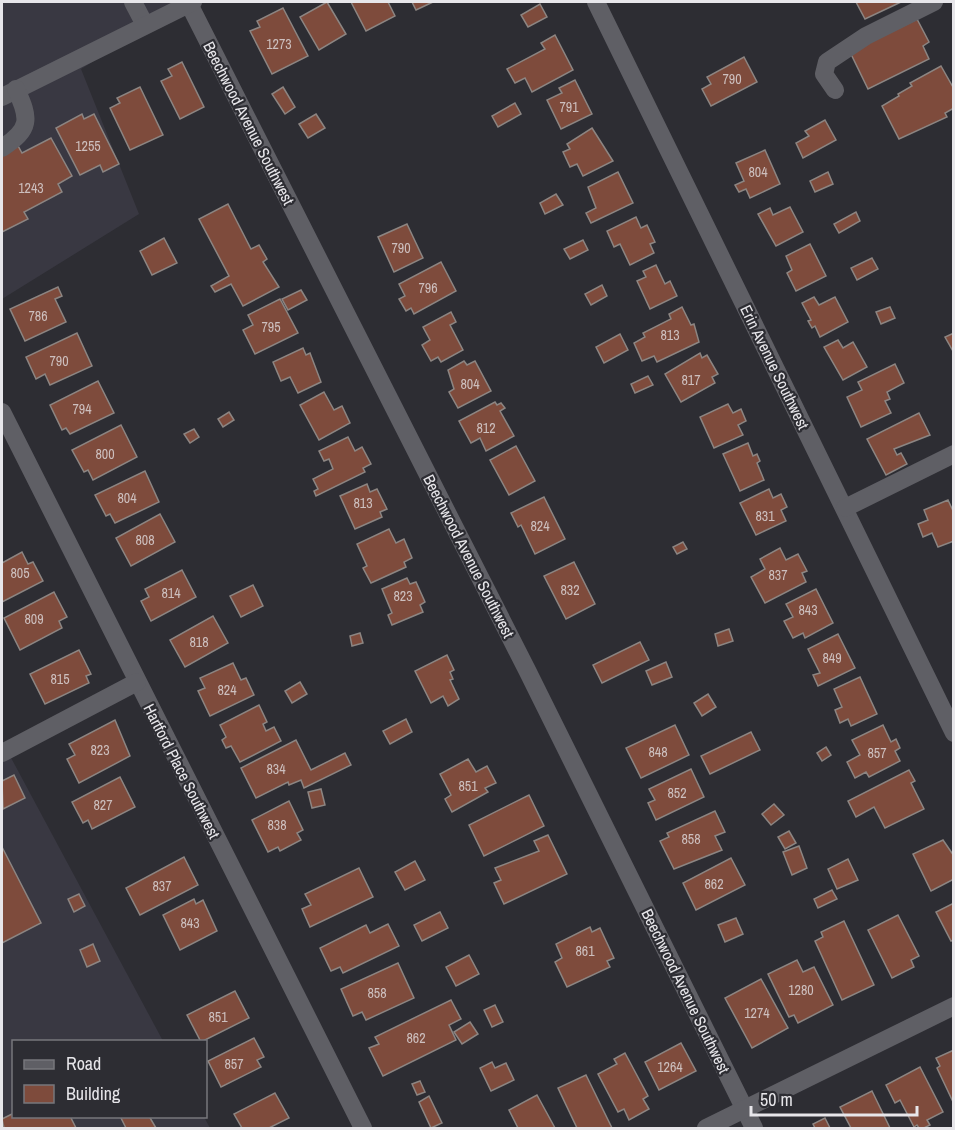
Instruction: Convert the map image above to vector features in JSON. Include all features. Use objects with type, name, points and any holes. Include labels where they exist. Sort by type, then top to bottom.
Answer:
[{"type":"street","points":[[133,2],[145,25]]},
{"type":"street","name":"Erin Avenue Southwest","points":[[596,2],[954,733]]},
{"type":"street","points":[[835,90],[824,74],[827,62],[866,36],[934,2]]},
{"type":"street","points":[[2,148],[15,139],[24,128],[28,116],[9,93],[191,3]]},
{"type":"street","name":"Beechwood Avenue Southwest","points":[[191,3],[527,670],[754,1128]]},
{"type":"street","name":"Hartford Place Southwest","points":[[2,412],[363,1128]]},
{"type":"street","points":[[844,508],[954,454]]},
{"type":"street","points":[[2,753],[138,682]]},
{"type":"street","points":[[706,1128],[954,1006]]},
{"type":"shaded area","points":[[2,2],[190,2],[81,69],[139,214],[2,299]]},
{"type":"shaded area","points":[[2,741],[162,1040],[12,1040],[12,1118],[205,1118],[210,1128],[2,1128]]},
{"type":"building","points":[[327,2],[346,34],[319,50],[300,17]]},
{"type":"building","points":[[351,2],[388,2],[395,16],[366,31]]},
{"type":"building","points":[[412,2],[433,2],[416,10]]},
{"type":"building","points":[[856,2],[901,2],[865,19]]},
{"type":"building","points":[[540,4],[547,17],[528,27],[521,15]]},
{"type":"building","points":[[283,8],[308,56],[272,74],[250,31],[260,27],[257,21]]},
{"type":"building","points":[[917,19],[929,42],[923,46],[929,59],[868,89],[850,52]]},
{"type":"building","points":[[555,35],[573,70],[532,92],[525,78],[515,83],[507,69],[545,49],[541,43]]},
{"type":"building","points":[[744,57],[757,82],[711,106],[702,89],[711,84],[707,77]]},
{"type":"building","points":[[182,62],[204,107],[180,119],[161,81],[172,76],[168,69]]},
{"type":"building","points":[[941,66],[954,89],[954,108],[945,113],[947,117],[899,139],[882,106],[912,86],[910,83]]},
{"type":"building","points":[[575,80],[592,114],[561,129],[547,100],[562,93],[559,88]]},
{"type":"building","points":[[140,87],[163,135],[130,150],[110,108],[120,103],[117,98]]},
{"type":"building","points":[[283,87],[295,107],[285,114],[272,94]]},
{"type":"building","points":[[515,103],[521,114],[498,127],[492,116]]},
{"type":"building","points":[[82,114],[84,119],[94,114],[119,164],[103,172],[100,165],[80,175],[56,128]]},
{"type":"building","points":[[316,114],[325,128],[308,138],[299,124]]},
{"type":"building","points":[[825,120],[836,140],[803,158],[796,143],[809,136],[805,131]]},
{"type":"building","points":[[592,128],[613,161],[583,176],[577,164],[570,167],[563,152],[570,149],[567,144]]},
{"type":"building","points":[[51,138],[72,176],[58,184],[62,192],[24,212],[28,219],[2,232],[2,152],[17,144],[22,153]]},
{"type":"building","points":[[765,150],[780,184],[750,198],[746,189],[739,192],[735,185],[744,181],[736,163]]},
{"type":"building","points":[[618,172],[633,203],[591,223],[586,213],[596,208],[588,187]]},
{"type":"building","points":[[828,172],[833,184],[815,192],[810,181]]},
{"type":"building","points":[[556,194],[563,205],[545,214],[540,203]]},
{"type":"building","points":[[228,204],[251,249],[259,245],[267,259],[263,262],[279,287],[243,306],[231,284],[215,292],[211,286],[229,276],[199,219]]},
{"type":"building","points":[[790,207],[803,232],[776,246],[758,214],[770,208],[773,215]]},
{"type":"building","points":[[856,212],[860,221],[839,233],[834,224]]},
{"type":"building","points":[[636,217],[641,228],[647,225],[655,242],[650,244],[654,253],[630,265],[620,244],[614,247],[607,231]]},
{"type":"building","points":[[407,224],[423,258],[394,272],[378,237]]},
{"type":"building","points":[[164,238],[177,263],[152,275],[140,251]]},
{"type":"building","points":[[583,240],[588,250],[570,259],[564,249]]},
{"type":"building","points":[[810,244],[826,276],[796,291],[787,273],[792,270],[786,256]]},
{"type":"building","points":[[872,258],[878,269],[857,280],[851,268]]},
{"type":"building","points":[[441,262],[456,291],[414,314],[411,308],[406,311],[399,299],[405,296],[399,284]]},
{"type":"building","points":[[656,265],[665,284],[670,281],[677,296],[650,309],[637,281],[646,277],[643,271]]},
{"type":"building","points":[[602,285],[607,296],[591,305],[585,294]]},
{"type":"building","points":[[58,287],[62,296],[55,299],[66,322],[25,341],[10,309]]},
{"type":"building","points":[[301,290],[307,300],[288,310],[282,299]]},
{"type":"building","points":[[814,297],[819,305],[835,297],[848,322],[820,337],[815,326],[812,328],[808,321],[811,320],[802,303]]},
{"type":"building","points":[[280,299],[298,333],[255,354],[243,330],[253,325],[248,315]]},
{"type":"building","points":[[682,307],[691,325],[694,324],[699,342],[657,362],[654,356],[642,361],[634,343],[645,337],[643,333],[671,319],[669,314]]},
{"type":"building","points":[[890,307],[895,318],[881,324],[876,312]]},
{"type":"building","points":[[451,312],[456,322],[450,325],[463,350],[441,362],[438,357],[431,361],[422,345],[430,340],[423,327]]},
{"type":"building","points":[[77,333],[92,366],[50,385],[45,374],[36,379],[26,357]]},
{"type":"building","points":[[954,333],[954,353],[945,337]]},
{"type":"building","points":[[620,334],[628,350],[604,363],[596,347]]},
{"type":"building","points":[[838,340],[843,348],[853,342],[867,367],[843,380],[824,347]]},
{"type":"building","points":[[303,348],[306,355],[310,353],[321,382],[298,393],[290,377],[281,381],[273,362]]},
{"type":"building","points":[[700,353],[702,358],[707,355],[718,374],[712,377],[715,383],[681,402],[665,374]]},
{"type":"building","points":[[464,361],[467,365],[475,361],[491,391],[458,408],[449,392],[454,389],[448,370]]},
{"type":"building","points":[[895,364],[904,383],[887,392],[890,399],[885,401],[891,413],[861,427],[847,397],[862,390],[858,382]]},
{"type":"building","points":[[648,376],[653,385],[635,393],[631,384]]},
{"type":"building","points":[[98,381],[114,413],[70,434],[66,428],[62,430],[50,405]]},
{"type":"building","points":[[324,392],[334,410],[342,406],[350,423],[319,440],[300,405]]},
{"type":"building","points":[[495,402],[497,405],[501,403],[505,408],[500,411],[514,436],[486,451],[480,438],[471,443],[459,421]]},
{"type":"building","points":[[728,404],[733,413],[741,409],[746,421],[738,425],[743,435],[714,448],[700,417]]},
{"type":"building","points":[[229,412],[234,420],[223,427],[218,419]]},
{"type":"building","points":[[919,413],[930,435],[894,449],[897,455],[901,453],[907,464],[886,475],[867,439]]},
{"type":"building","points":[[121,425],[137,457],[93,480],[88,470],[84,472],[72,450]]},
{"type":"building","points":[[194,429],[199,437],[190,443],[184,434]]},
{"type":"building","points":[[348,437],[355,451],[362,447],[371,464],[363,468],[365,472],[316,496],[314,491],[318,489],[313,479],[333,469],[329,459],[324,461],[319,451]]},
{"type":"building","points":[[748,443],[753,456],[757,454],[760,461],[757,463],[764,480],[740,491],[723,454]]},
{"type":"building","points":[[516,446],[535,481],[509,495],[490,460]]},
{"type":"building","points":[[145,471],[159,502],[115,523],[110,514],[106,516],[95,495]]},
{"type":"building","points":[[367,484],[370,492],[377,489],[387,509],[380,512],[382,517],[355,529],[340,496]]},
{"type":"building","points":[[769,489],[773,498],[781,494],[787,507],[781,510],[786,521],[756,535],[740,503]]},
{"type":"building","points":[[544,497],[565,539],[535,554],[521,525],[518,527],[511,513]]},
{"type":"building","points":[[948,500],[954,513],[954,541],[938,547],[932,533],[923,537],[918,524],[928,520],[924,510]]},
{"type":"building","points":[[160,514],[175,542],[131,566],[116,538]]},
{"type":"building","points":[[389,529],[396,543],[404,539],[412,558],[404,562],[406,567],[371,583],[363,568],[367,566],[357,544]]},
{"type":"building","points":[[683,542],[687,549],[677,554],[673,547]]},
{"type":"building","points":[[780,548],[786,560],[798,554],[807,571],[802,573],[806,582],[765,603],[751,577],[765,569],[760,559]]},
{"type":"building","points":[[22,552],[28,564],[33,562],[43,581],[2,602],[2,563]]},
{"type":"building","points":[[574,562],[595,604],[566,619],[544,576]]},
{"type":"building","points":[[182,570],[196,597],[151,621],[141,601],[149,597],[145,589]]},
{"type":"building","points":[[407,578],[410,584],[416,582],[425,602],[420,605],[423,612],[392,625],[388,615],[392,613],[382,589]]},
{"type":"building","points":[[253,585],[263,606],[241,617],[230,596]]},
{"type":"building","points":[[816,589],[833,623],[805,638],[803,633],[793,638],[784,621],[793,617],[786,604]]},
{"type":"building","points":[[54,592],[67,617],[59,621],[62,628],[20,650],[4,618]]},
{"type":"building","points":[[213,616],[228,643],[185,667],[170,640]]},
{"type":"building","points":[[729,629],[733,641],[718,646],[715,634]]},
{"type":"building","points":[[360,633],[363,643],[352,646],[350,636]]},
{"type":"building","points":[[838,634],[855,668],[818,686],[813,675],[820,673],[808,649]]},
{"type":"building","points":[[640,642],[649,660],[602,683],[593,665]]},
{"type":"building","points":[[79,650],[91,674],[86,676],[89,683],[45,704],[30,674]]},
{"type":"building","points":[[447,655],[454,670],[450,672],[453,679],[450,680],[459,699],[448,706],[443,696],[431,703],[415,671]]},
{"type":"building","points":[[666,662],[672,677],[652,685],[646,671]]},
{"type":"building","points":[[233,663],[241,680],[246,678],[254,695],[210,716],[198,691],[205,688],[200,678]]},
{"type":"building","points":[[860,677],[877,714],[851,726],[848,719],[840,723],[835,710],[842,707],[834,689]]},
{"type":"building","points":[[300,682],[307,694],[292,703],[285,691]]},
{"type":"building","points":[[708,694],[716,707],[702,716],[694,703]]},
{"type":"building","points":[[259,705],[267,722],[263,724],[266,731],[274,727],[281,741],[240,762],[231,746],[226,748],[222,740],[226,737],[220,725]]},
{"type":"building","points":[[406,719],[412,732],[390,744],[383,731]]},
{"type":"building","points":[[115,720],[130,756],[79,783],[67,759],[75,755],[69,744]]},
{"type":"building","points":[[675,725],[689,755],[641,778],[626,748]]},
{"type":"building","points":[[883,725],[891,742],[896,739],[900,748],[895,751],[900,761],[869,777],[866,772],[855,778],[847,762],[860,755],[852,740]]},
{"type":"building","points":[[751,732],[760,750],[710,774],[701,756]]},
{"type":"building","points":[[296,740],[311,770],[345,753],[351,765],[304,788],[301,780],[289,785],[288,782],[256,798],[241,768]]},
{"type":"building","points":[[826,747],[831,755],[822,761],[817,753]]},
{"type":"building","points":[[468,759],[476,772],[487,766],[496,783],[485,788],[488,792],[452,812],[445,799],[451,795],[440,774]]},
{"type":"building","points":[[691,769],[704,797],[656,820],[648,803],[655,800],[649,789]]},
{"type":"building","points":[[909,770],[915,781],[911,783],[924,809],[885,828],[874,807],[856,817],[848,801]]},
{"type":"building","points":[[14,775],[25,798],[3,809],[2,781]]},
{"type":"building","points":[[120,777],[135,807],[92,829],[88,820],[83,823],[72,802]]},
{"type":"building","points":[[321,789],[325,805],[312,808],[308,792]]},
{"type":"building","points":[[529,795],[544,826],[484,856],[469,825]]},
{"type":"building","points":[[289,801],[303,830],[297,833],[301,840],[280,851],[278,847],[268,852],[252,820]]},
{"type":"building","points":[[774,804],[784,815],[771,825],[762,814]]},
{"type":"building","points":[[715,811],[725,832],[715,836],[722,850],[674,869],[660,841],[669,837],[667,833]]},
{"type":"building","points":[[789,831],[796,843],[785,849],[778,837]]},
{"type":"building","points":[[548,835],[567,874],[504,904],[494,883],[501,880],[495,868],[539,851],[534,841]]},
{"type":"building","points":[[943,840],[954,856],[954,879],[931,891],[913,854]]},
{"type":"building","points":[[799,846],[807,868],[792,875],[783,852]]},
{"type":"building","points":[[2,847],[41,923],[2,943]]},
{"type":"building","points":[[184,857],[198,885],[140,915],[126,888]]},
{"type":"building","points":[[731,858],[745,885],[696,910],[683,883]]},
{"type":"building","points":[[848,859],[858,880],[837,889],[828,869]]},
{"type":"building","points":[[415,861],[425,880],[405,890],[395,872]]},
{"type":"building","points":[[359,868],[373,897],[310,927],[302,909],[311,905],[305,894]]},
{"type":"building","points":[[832,890],[837,899],[818,908],[814,899]]},
{"type":"building","points":[[79,894],[85,906],[74,912],[68,899]]},
{"type":"building","points":[[194,899],[196,904],[203,900],[217,931],[180,950],[163,915]]},
{"type":"building","points":[[954,903],[954,940],[951,941],[936,912]]},
{"type":"building","points":[[440,912],[448,928],[422,941],[414,925]]},
{"type":"building","points":[[898,915],[919,956],[911,960],[914,967],[892,978],[868,930]]},
{"type":"building","points":[[736,918],[743,934],[725,942],[718,925]]},
{"type":"building","points":[[844,921],[874,985],[842,1000],[815,941],[823,937],[821,932]]},
{"type":"building","points":[[388,924],[399,946],[343,973],[340,967],[331,971],[320,948],[366,925],[370,933]]},
{"type":"building","points":[[590,927],[592,932],[600,928],[614,958],[607,961],[610,967],[567,987],[555,962],[562,958],[556,944]]},
{"type":"building","points":[[93,944],[100,961],[87,967],[80,950]]},
{"type":"building","points":[[469,955],[479,974],[456,986],[446,967]]},
{"type":"building","points":[[797,960],[803,972],[814,967],[833,1005],[798,1023],[794,1015],[789,1017],[768,974]]},
{"type":"building","points":[[398,963],[414,998],[366,1020],[362,1012],[353,1016],[341,989]]},
{"type":"building","points":[[761,979],[788,1028],[752,1048],[725,998]]},
{"type":"building","points":[[235,991],[249,1018],[205,1040],[200,1040],[187,1015]]},
{"type":"building","points":[[451,1000],[461,1019],[449,1025],[456,1040],[383,1076],[369,1048],[379,1044],[375,1037]]},
{"type":"building","points":[[495,1005],[503,1022],[492,1027],[484,1010]]},
{"type":"building","points":[[470,1022],[478,1034],[462,1044],[454,1032]]},
{"type":"building","points":[[254,1038],[264,1057],[257,1060],[261,1067],[221,1087],[208,1061]]},
{"type":"building","points":[[681,1043],[696,1071],[659,1090],[645,1062]]},
{"type":"building","points":[[954,1050],[954,1104],[937,1068],[940,1066],[936,1058]]},
{"type":"building","points":[[625,1053],[648,1096],[643,1099],[649,1109],[629,1120],[624,1109],[618,1112],[598,1074],[617,1064],[614,1059]]},
{"type":"building","points":[[492,1062],[495,1068],[506,1063],[514,1080],[491,1091],[480,1068]]},
{"type":"building","points":[[920,1067],[943,1112],[927,1120],[930,1125],[924,1128],[919,1128],[917,1125],[914,1127],[900,1100],[895,1103],[886,1085]]},
{"type":"building","points":[[586,1075],[612,1128],[577,1128],[558,1088]]},
{"type":"building","points":[[420,1081],[425,1092],[417,1095],[412,1084]]},
{"type":"building","points":[[872,1091],[890,1128],[851,1128],[840,1107]]},
{"type":"building","points":[[275,1093],[289,1118],[269,1128],[242,1128],[234,1114]]},
{"type":"building","points":[[537,1095],[555,1128],[518,1128],[509,1110]]},
{"type":"building","points":[[429,1096],[442,1123],[431,1128],[419,1102]]},
{"type":"building","points":[[12,1114],[12,1118],[71,1118],[76,1128],[4,1128],[2,1119]]},
{"type":"building","points":[[121,1118],[150,1118],[156,1128],[126,1128]]},
{"type":"building","points":[[825,1118],[830,1128],[815,1128],[813,1124]]}]
